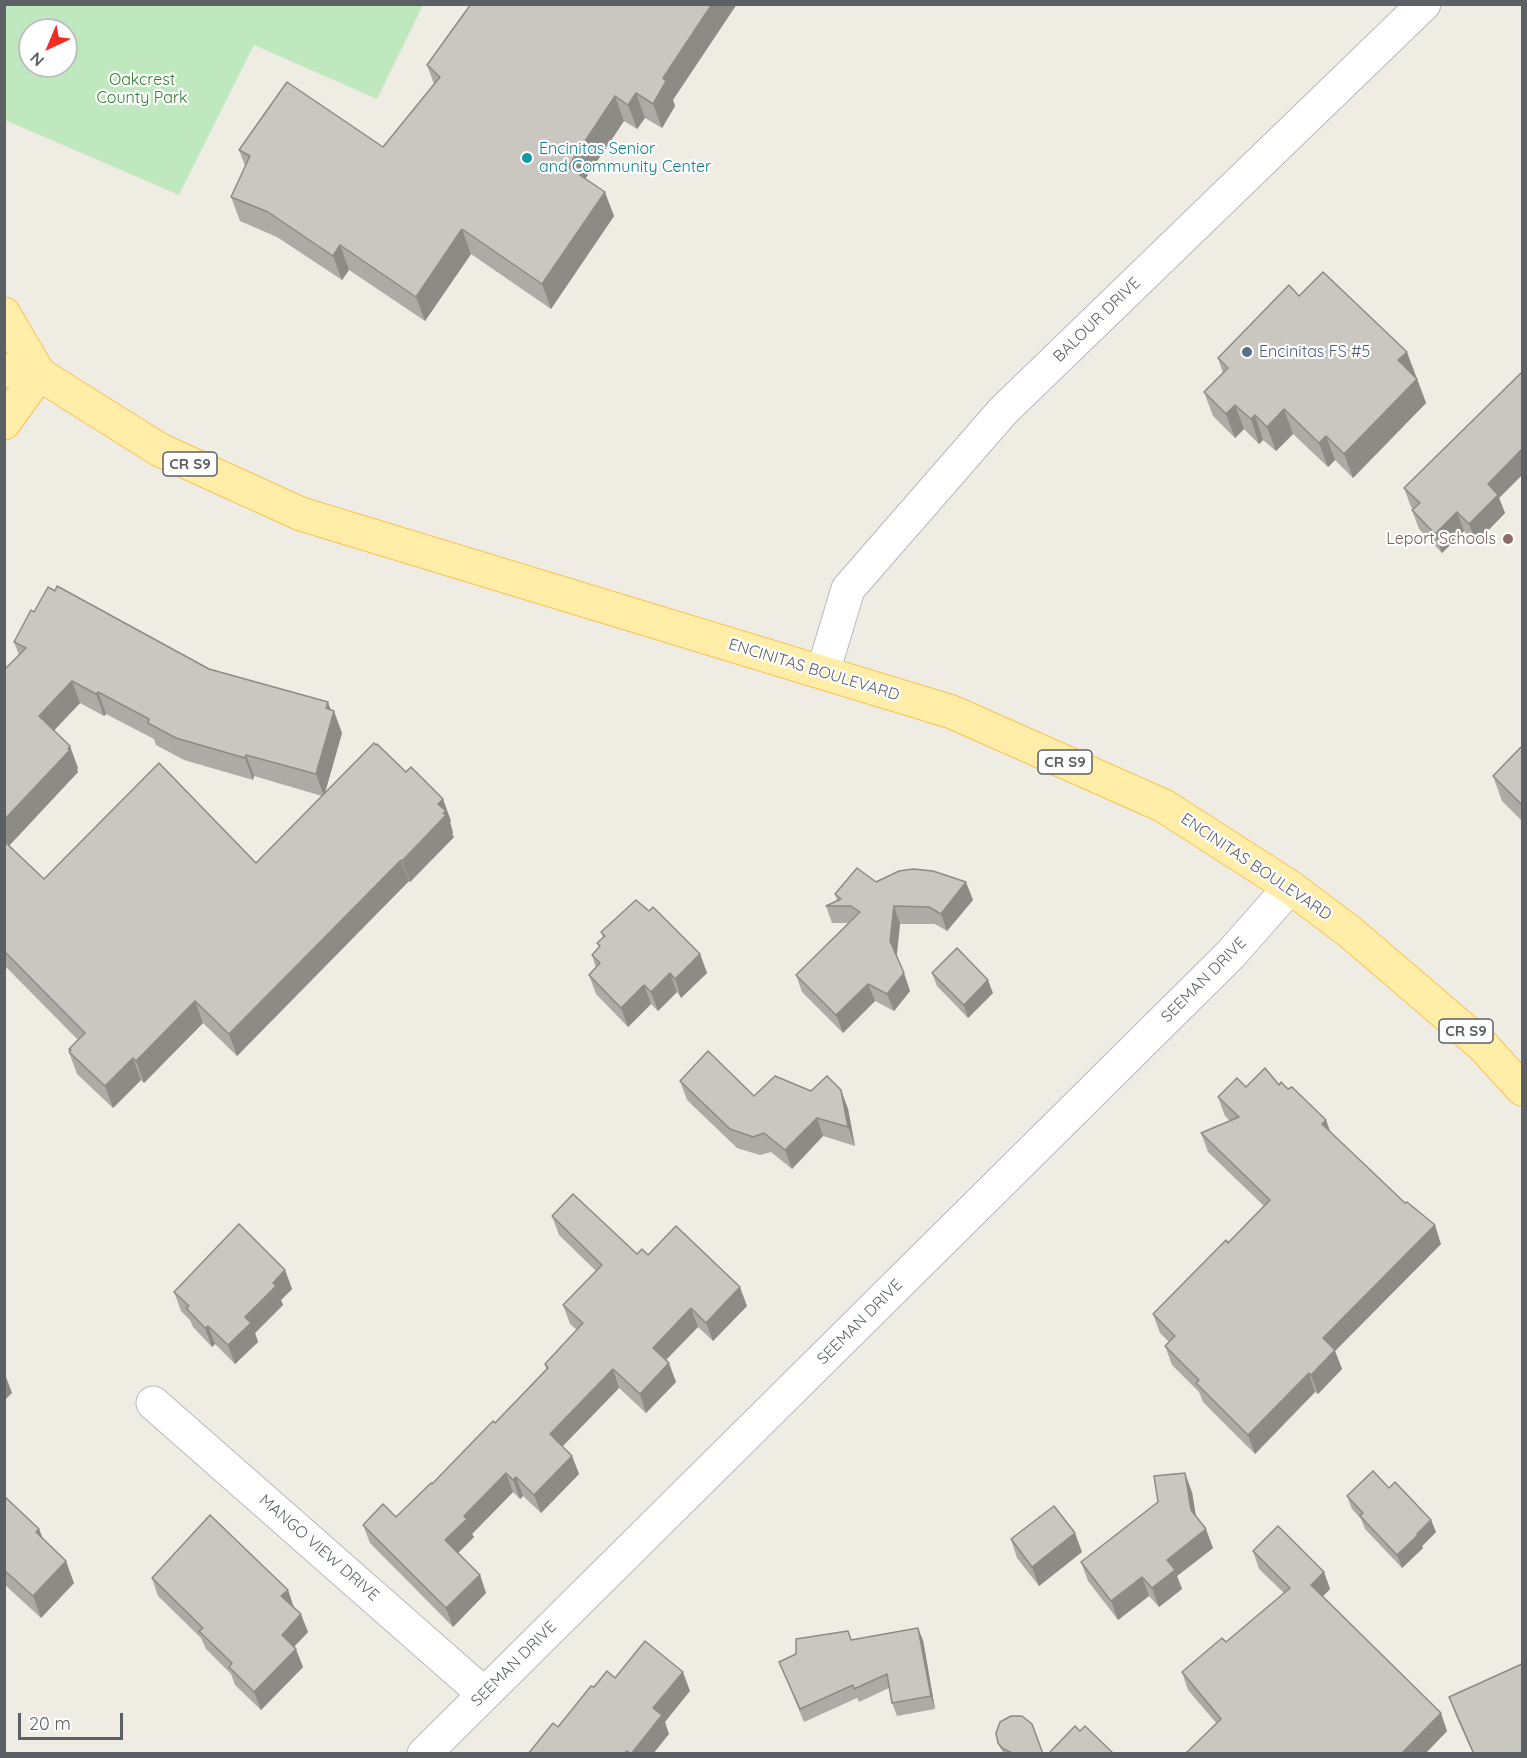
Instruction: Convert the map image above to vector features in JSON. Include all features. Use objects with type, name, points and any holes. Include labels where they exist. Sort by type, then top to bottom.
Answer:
[{"type":"main road","name":"ENCINITAS BOULEVARD","points":[[4,314],[39,374]]},
{"type":"main road","name":"ENCINITAS BOULEVARD","points":[[4,370],[39,374],[160,450],[301,514],[952,712],[1164,806],[1290,887],[1350,932],[1483,1046],[1522,1089]]},
{"type":"main road","points":[[4,423],[39,374]]},
{"type":"street","name":"BALOUR DRIVE","points":[[823,672],[848,589],[1003,411],[1424,4]]},
{"type":"street","name":"SEEMAN DRIVE","points":[[424,1754],[1231,954],[1290,887]]},
{"type":"street","name":"MANGO VIEW DRIVE","points":[[153,1403],[484,1694]]},
{"type":"green space","name":"Oakcrest County Park","points":[[5,4],[423,4],[377,99],[254,45],[179,195],[5,120]]},
{"type":"building","name":"Encinitas Senior and Community Center","points":[[471,4],[712,4],[663,78],[666,81],[653,104],[636,93],[628,105],[615,96],[568,167],[605,192],[542,284],[462,229],[416,297],[340,245],[333,256],[268,212],[231,197],[250,156],[239,150],[287,82],[383,147],[440,77],[427,65]]},
{"type":"building","points":[[1323,272],[1407,352],[1398,360],[1417,379],[1344,454],[1326,436],[1319,443],[1284,409],[1267,427],[1255,415],[1251,419],[1235,405],[1226,414],[1204,392],[1228,368],[1218,358],[1289,285],[1299,296]]},
{"type":"building","points":[[1521,373],[1522,449],[1488,484],[1498,495],[1469,524],[1457,512],[1435,534],[1412,510],[1420,503],[1404,488]]},
{"type":"building","points":[[57,586],[209,669],[328,702],[326,708],[334,711],[316,774],[246,755],[245,758],[176,738],[148,723],[149,719],[72,681],[39,716],[70,746],[68,749],[70,750],[4,820],[4,670],[26,648],[14,642],[31,610],[34,612],[48,587],[55,591]]},
{"type":"building","points":[[374,743],[406,772],[411,767],[443,799],[438,804],[446,811],[443,813],[446,815],[229,1034],[195,1001],[136,1061],[133,1058],[105,1086],[69,1052],[71,1050],[69,1049],[85,1033],[4,951],[4,841],[44,879],[159,763],[256,863]]},
{"type":"building","points":[[1522,746],[1522,805],[1493,776]]},
{"type":"building","points":[[857,868],[876,882],[899,871],[913,869],[933,871],[966,882],[941,914],[929,907],[894,906],[890,941],[904,973],[887,994],[868,984],[836,1015],[796,975],[860,912],[851,906],[826,906],[841,899],[835,894]]},
{"type":"building","points":[[636,900],[649,911],[653,907],[700,954],[675,979],[670,973],[651,992],[644,985],[621,1008],[589,975],[600,963],[592,955],[600,946],[597,943],[605,936],[601,932]]},
{"type":"building","points":[[957,948],[988,980],[964,1005],[932,973]]},
{"type":"building","points":[[708,1051],[754,1096],[775,1076],[811,1091],[827,1076],[841,1090],[848,1127],[817,1118],[785,1150],[764,1133],[753,1137],[730,1129],[680,1081]]},
{"type":"building","points":[[1265,1068],[1279,1085],[1281,1082],[1288,1089],[1292,1087],[1326,1120],[1322,1124],[1405,1203],[1407,1202],[1435,1225],[1323,1338],[1335,1350],[1248,1435],[1196,1383],[1199,1380],[1165,1346],[1175,1336],[1153,1314],[1226,1240],[1228,1243],[1270,1200],[1201,1133],[1239,1117],[1218,1097],[1237,1078],[1246,1087]]},
{"type":"building","points":[[573,1194],[637,1254],[642,1249],[648,1255],[676,1226],[740,1287],[706,1323],[691,1308],[653,1348],[669,1363],[640,1394],[613,1369],[550,1434],[572,1456],[534,1495],[516,1477],[513,1480],[506,1473],[464,1516],[467,1519],[445,1540],[480,1575],[446,1608],[363,1525],[383,1504],[396,1517],[432,1484],[548,1368],[545,1364],[583,1323],[563,1305],[602,1265],[552,1216]]},
{"type":"building","points":[[239,1224],[285,1270],[273,1283],[276,1286],[245,1317],[251,1323],[228,1345],[208,1326],[205,1328],[186,1308],[189,1306],[174,1292]]},
{"type":"building","points":[[1373,1471],[1389,1488],[1395,1482],[1431,1520],[1397,1555],[1360,1516],[1363,1513],[1347,1496]]},
{"type":"building","points":[[1185,1473],[1191,1510],[1206,1529],[1167,1560],[1175,1570],[1152,1588],[1142,1577],[1111,1601],[1081,1562],[1158,1502],[1154,1476]]},
{"type":"building","points":[[4,1496],[39,1529],[36,1532],[66,1561],[33,1596],[4,1570]]},
{"type":"building","points":[[1054,1506],[1075,1533],[1032,1567],[1011,1539]]},
{"type":"building","points":[[210,1515],[288,1590],[281,1596],[301,1614],[282,1635],[296,1649],[254,1692],[229,1667],[232,1663],[199,1631],[203,1628],[152,1578]]},
{"type":"building","points":[[1278,1526],[1324,1572],[1311,1585],[1441,1713],[1401,1754],[1185,1754],[1221,1719],[1182,1672],[1222,1638],[1226,1642],[1290,1588],[1253,1551]]},
{"type":"building","points":[[918,1628],[931,1696],[892,1703],[887,1674],[854,1689],[853,1685],[800,1709],[779,1662],[796,1654],[796,1639],[848,1631],[851,1640]]},
{"type":"building","points":[[645,1641],[683,1672],[653,1708],[662,1715],[631,1754],[627,1751],[624,1754],[528,1754],[553,1723],[558,1727],[591,1686],[594,1687],[607,1671],[615,1678]]},
{"type":"building","points":[[1522,1664],[1522,1754],[1474,1754],[1449,1697]]},
{"type":"building","points":[[1011,1716],[1022,1716],[1032,1724],[1043,1754],[1016,1754],[1002,1748],[998,1743],[996,1733],[1000,1722]]},
{"type":"building","points":[[1075,1726],[1080,1731],[1085,1726],[1114,1754],[1048,1754]]},
{"type":"place","name":"Encinitas Senior and Community Center","points":[[527,158]]},
{"type":"place","name":"Encinitas FS #5","points":[[1247,352]]},
{"type":"place","name":"Leport Schools","points":[[1508,539]]}]
